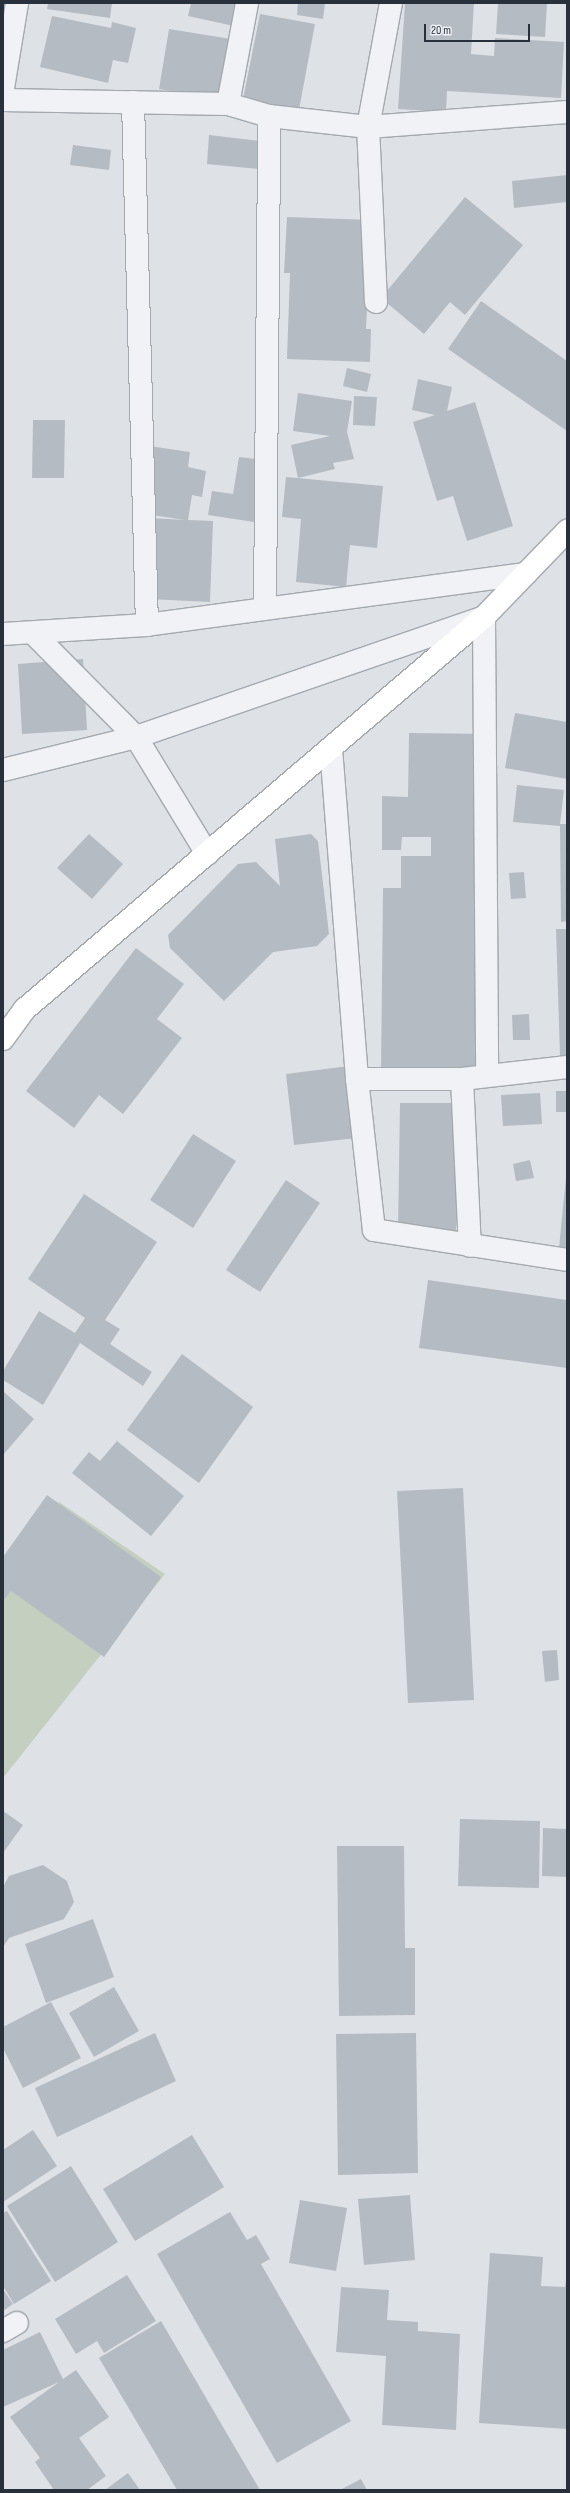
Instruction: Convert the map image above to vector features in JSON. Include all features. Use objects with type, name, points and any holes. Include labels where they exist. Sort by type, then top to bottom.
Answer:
[{"type":"main road","points":[[3,1039],[25,1009],[484,617],[567,531]]},
{"type":"street","points":[[3,88],[17,3]]},
{"type":"street","points":[[228,104],[247,3]]},
{"type":"street","points":[[376,302],[368,127],[391,3]]},
{"type":"street","points":[[3,100],[228,104],[269,116],[368,127],[567,112]]},
{"type":"street","points":[[133,102],[147,625]]},
{"type":"street","points":[[265,608],[269,116]]},
{"type":"street","points":[[3,634],[34,634],[147,625],[526,574]]},
{"type":"street","points":[[3,770],[136,737],[484,617],[487,1075]]},
{"type":"street","points":[[34,634],[136,737],[207,854]]},
{"type":"street","points":[[331,748],[357,1079],[374,1230],[567,1260]]},
{"type":"street","points":[[357,1079],[462,1079],[567,1067]]},
{"type":"street","points":[[462,1079],[470,1246]]},
{"type":"green space","points":[[59,1502],[165,1574],[3,1778],[3,1572]]},
{"type":"building","points":[[3,3],[6,3],[4,20],[3,20]]},
{"type":"building","points":[[48,3],[112,3],[110,18],[47,9]]},
{"type":"building","points":[[191,3],[239,3],[234,26],[188,16]]},
{"type":"building","points":[[298,3],[325,3],[323,19],[297,15]]},
{"type":"building","points":[[405,3],[474,3],[471,54],[494,56],[495,38],[564,42],[561,98],[447,91],[446,112],[398,109]]},
{"type":"building","points":[[498,3],[547,3],[545,37],[496,34]]},
{"type":"building","points":[[260,14],[315,24],[298,115],[242,104]]},
{"type":"building","points":[[52,16],[111,28],[112,22],[136,28],[128,63],[113,60],[108,83],[40,67]]},
{"type":"building","points":[[169,29],[231,39],[221,100],[159,89]]},
{"type":"building","points":[[209,135],[261,141],[259,169],[207,164]]},
{"type":"building","points":[[73,145],[111,150],[109,170],[70,165]]},
{"type":"building","points":[[567,175],[567,202],[514,208],[512,181]]},
{"type":"building","points":[[465,197],[523,245],[465,315],[450,302],[424,334],[381,298]]},
{"type":"building","points":[[287,217],[371,220],[366,329],[371,329],[370,362],[287,359],[290,273],[284,273]]},
{"type":"building","points":[[481,301],[567,361],[567,431],[448,349]]},
{"type":"building","points":[[347,368],[371,374],[367,392],[343,386]]},
{"type":"building","points":[[418,379],[452,387],[447,411],[475,402],[513,526],[467,541],[453,496],[437,501],[413,422],[435,415],[412,410]]},
{"type":"building","points":[[298,393],[352,401],[347,432],[354,459],[333,463],[335,469],[298,478],[291,445],[330,436],[293,431]]},
{"type":"building","points":[[354,396],[377,397],[375,426],[353,425]]},
{"type":"building","points":[[33,420],[65,420],[64,478],[32,478]]},
{"type":"building","points":[[149,446],[190,452],[188,467],[206,471],[202,497],[192,495],[188,520],[213,521],[210,602],[148,599],[152,518],[185,520],[139,513]]},
{"type":"building","points":[[239,457],[264,460],[254,522],[208,515],[212,491],[233,494]]},
{"type":"building","points":[[286,477],[383,486],[377,548],[350,545],[346,587],[296,582],[301,519],[282,517]]},
{"type":"building","points":[[83,659],[87,730],[22,734],[18,664]]},
{"type":"building","points":[[515,713],[567,722],[567,779],[505,768]]},
{"type":"building","points":[[409,733],[492,734],[476,962],[475,1072],[381,1071],[383,888],[401,888],[401,856],[431,856],[431,837],[402,837],[401,850],[382,850],[382,796],[408,797]]},
{"type":"building","points":[[517,785],[564,790],[560,824],[567,824],[567,921],[561,922],[560,826],[513,822]]},
{"type":"building","points":[[89,834],[123,864],[92,899],[57,868]]},
{"type":"building","points":[[311,834],[318,841],[329,934],[317,946],[273,952],[224,1001],[170,948],[168,935],[238,864],[256,862],[280,886],[275,839]]},
{"type":"building","points":[[524,872],[526,898],[511,899],[509,873]]},
{"type":"building","points":[[556,929],[567,929],[567,1056],[560,1056]]},
{"type":"building","points":[[136,948],[184,984],[157,1019],[182,1038],[123,1114],[99,1095],[74,1128],[26,1091]]},
{"type":"building","points":[[529,1014],[530,1040],[513,1040],[512,1015]]},
{"type":"building","points":[[349,1066],[357,1138],[294,1145],[286,1074]]},
{"type":"building","points":[[556,1091],[567,1091],[567,1112],[556,1112]]},
{"type":"building","points":[[540,1093],[542,1124],[503,1126],[501,1095]]},
{"type":"building","points":[[400,1103],[458,1103],[456,1232],[398,1231]]},
{"type":"building","points":[[193,1134],[236,1161],[193,1228],[150,1200]]},
{"type":"building","points":[[530,1160],[534,1178],[516,1181],[513,1164]]},
{"type":"building","points":[[567,1177],[567,1259],[558,1258]]},
{"type":"building","points":[[286,1180],[320,1203],[260,1292],[226,1270]]},
{"type":"building","points":[[84,1194],[157,1242],[105,1320],[120,1329],[110,1344],[152,1372],[143,1386],[80,1343],[43,1405],[3,1380],[3,1371],[39,1311],[75,1333],[85,1318],[28,1279]]},
{"type":"building","points":[[428,1280],[567,1300],[567,1368],[419,1348]]},
{"type":"building","points":[[182,1354],[253,1407],[199,1483],[127,1430]]},
{"type":"building","points":[[3,1391],[34,1419],[3,1455]]},
{"type":"building","points":[[117,1441],[184,1496],[151,1536],[72,1473],[89,1452],[100,1461]]},
{"type":"building","points":[[463,1488],[474,1700],[408,1703],[397,1491]]},
{"type":"building","points":[[47,1495],[161,1577],[104,1657],[11,1591],[3,1601],[3,1557]]},
{"type":"building","points":[[557,1650],[559,1680],[545,1682],[542,1651]]},
{"type":"building","points":[[3,1811],[23,1825],[3,1853]]},
{"type":"building","points":[[460,1819],[540,1821],[539,1888],[458,1886]]},
{"type":"building","points":[[543,1828],[567,1829],[567,1877],[542,1876]]},
{"type":"building","points":[[337,1846],[404,1846],[405,1948],[415,1948],[415,2015],[339,2016]]},
{"type":"building","points":[[43,1865],[67,1881],[74,1902],[64,1919],[9,1938],[3,1947],[3,1887],[9,1876]]},
{"type":"building","points":[[93,1919],[114,1977],[46,2003],[25,1944]]},
{"type":"building","points":[[114,1987],[139,2031],[94,2057],[69,2013]]},
{"type":"building","points":[[51,2002],[81,2058],[23,2088],[3,2048],[3,2027]]},
{"type":"building","points":[[155,2033],[176,2081],[57,2137],[35,2088]]},
{"type":"building","points":[[416,2033],[418,2173],[338,2175],[336,2034]]},
{"type":"building","points":[[33,2130],[57,2166],[3,2202],[3,2150]]},
{"type":"building","points":[[192,2135],[224,2187],[135,2241],[103,2189]]},
{"type":"building","points":[[71,2166],[118,2242],[55,2282],[7,2206]]},
{"type":"building","points":[[410,2195],[415,2260],[364,2265],[358,2199]]},
{"type":"building","points":[[300,2200],[347,2208],[336,2271],[289,2263]]},
{"type":"building","points":[[7,2211],[51,2281],[14,2304],[3,2286],[3,2213]]},
{"type":"building","points":[[230,2212],[247,2240],[256,2235],[270,2259],[261,2264],[351,2421],[277,2463],[157,2254]]},
{"type":"building","points":[[490,2253],[543,2257],[541,2286],[565,2287],[567,2275],[567,2429],[479,2423]]},
{"type":"building","points":[[127,2275],[156,2321],[104,2353],[97,2341],[76,2354],[55,2319]]},
{"type":"building","points":[[341,2287],[389,2290],[387,2320],[418,2322],[418,2331],[460,2334],[456,2430],[382,2425],[386,2356],[336,2352]]},
{"type":"building","points":[[3,2289],[13,2304],[3,2311]]},
{"type":"building","points":[[161,2321],[260,2490],[177,2490],[99,2358]]},
{"type":"building","points":[[40,2332],[63,2379],[76,2370],[109,2417],[79,2438],[106,2476],[87,2490],[54,2490],[35,2462],[40,2458],[10,2417],[59,2382],[3,2407],[3,2350]]},
{"type":"building","points":[[128,2473],[140,2490],[105,2490]]},
{"type":"building","points":[[361,2479],[367,2490],[340,2490]]}]
